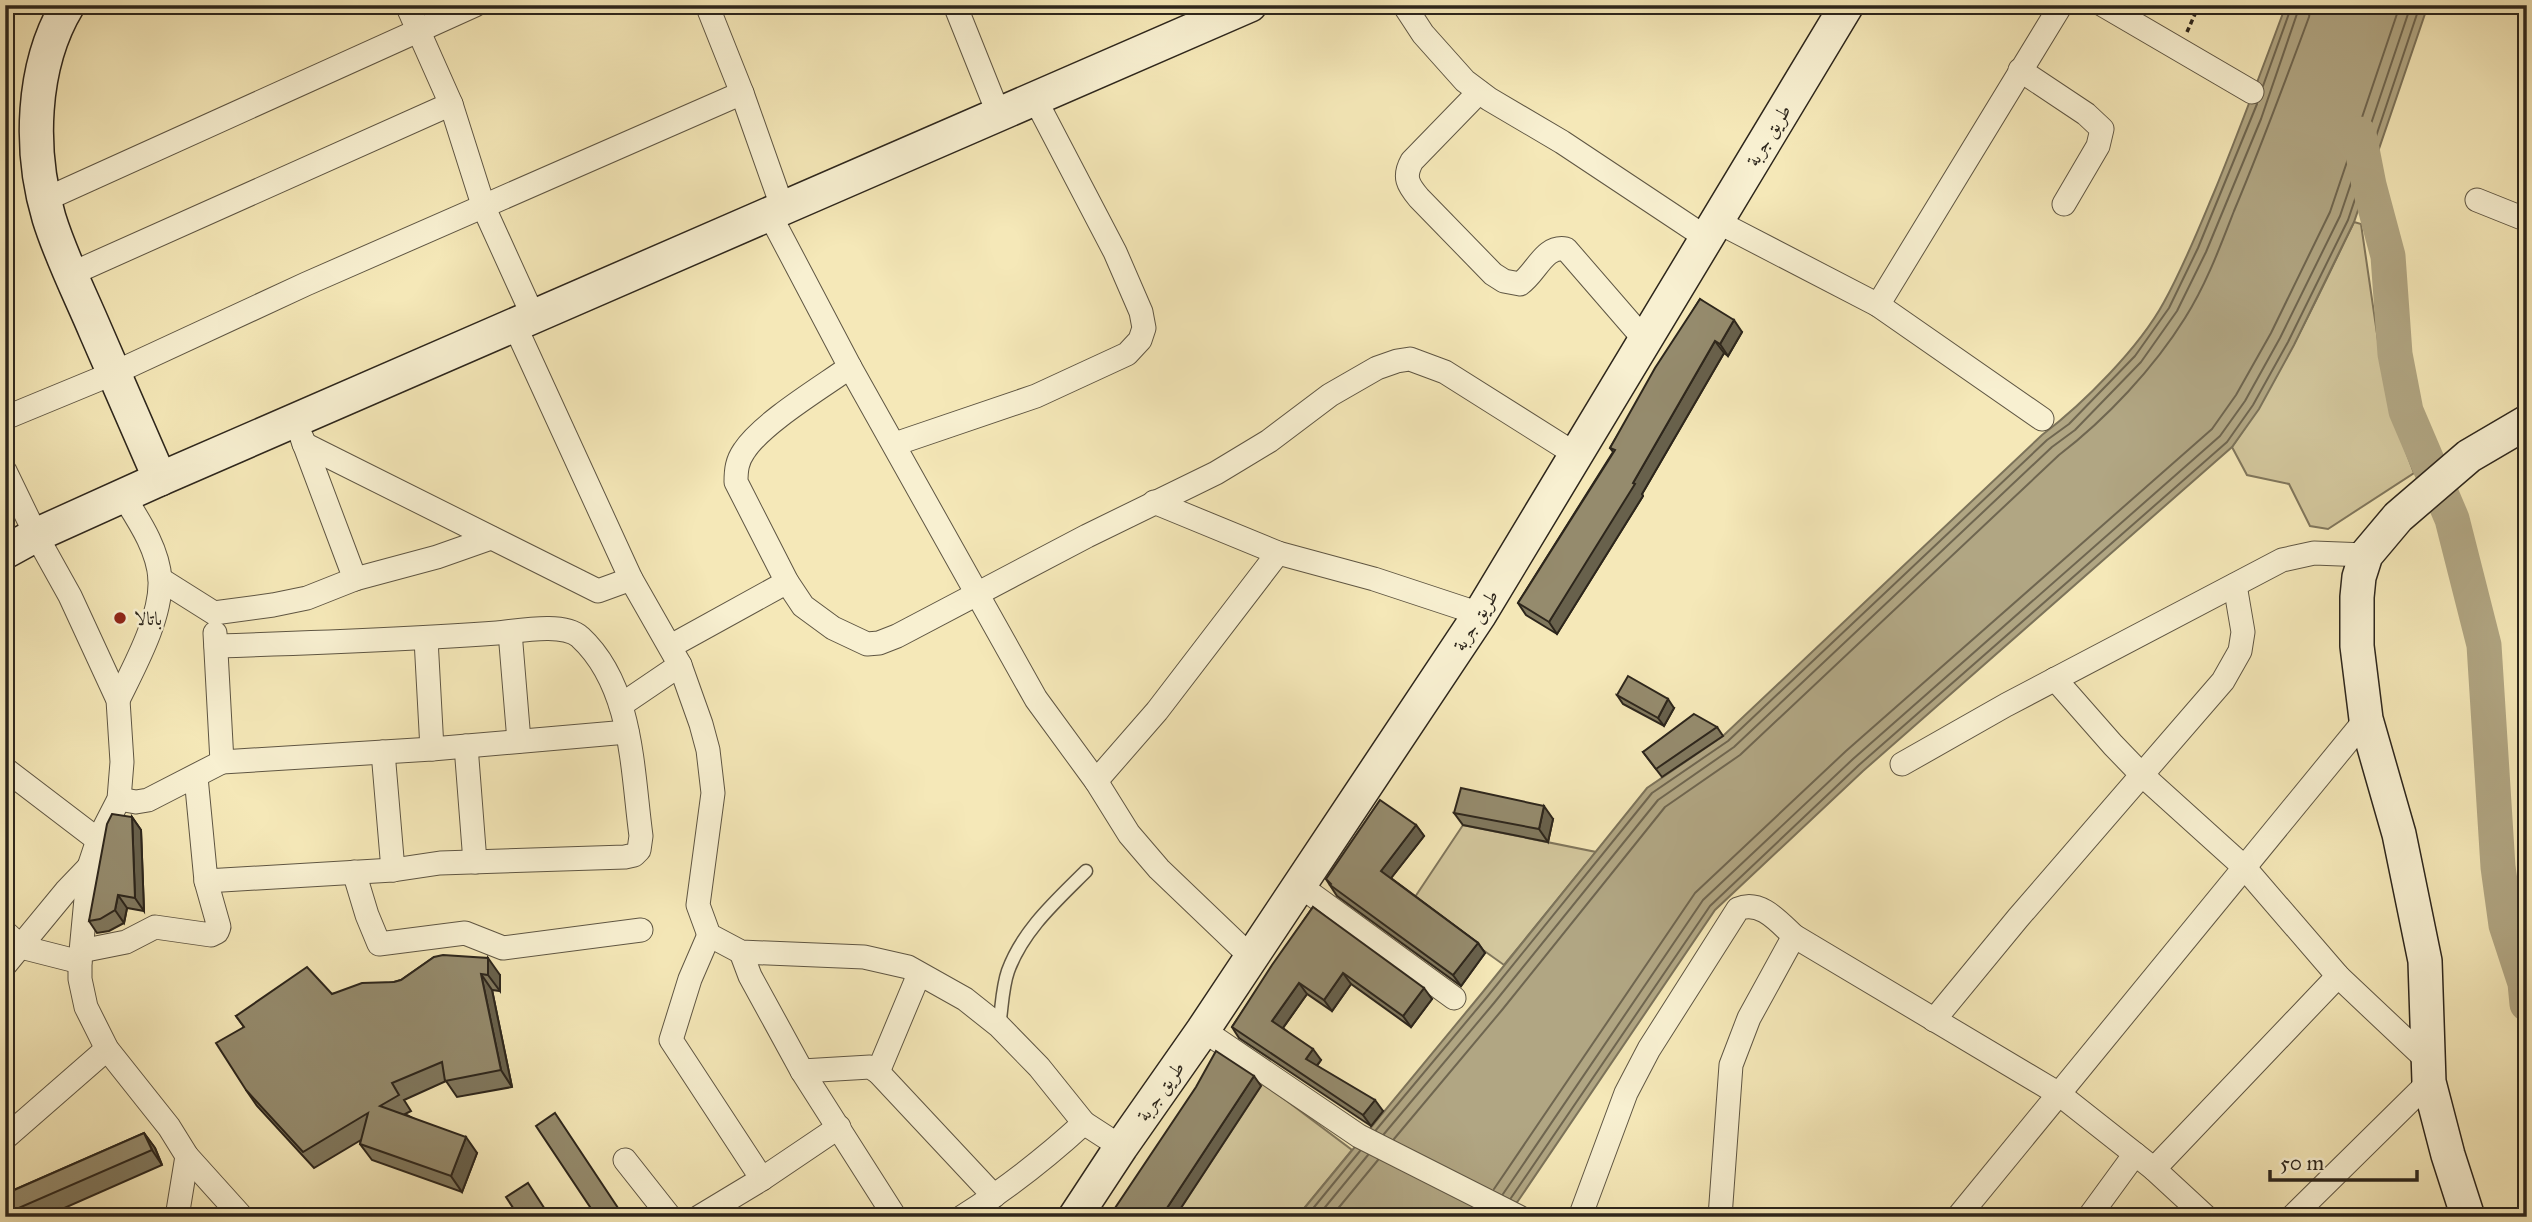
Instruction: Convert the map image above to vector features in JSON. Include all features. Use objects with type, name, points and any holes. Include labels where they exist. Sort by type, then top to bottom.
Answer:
[{"type":"main road","points":[[68,5],[48,44],[41,73],[37,112],[44,200],[71,274],[160,479]]},
{"type":"main road","name":"طريق جربة","points":[[1075,1217],[1480,614],[1847,5]]},
{"type":"main road","points":[[5,552],[36,535],[160,479],[300,433],[524,322],[1035,99],[1233,9]]},
{"type":"main road","points":[[2468,1217],[2448,1155],[2428,1072],[2425,961],[2403,848],[2366,719],[2356,621],[2359,577],[2366,555],[2398,517],[2424,493],[2469,456],[2527,422]]},
{"type":"street","points":[[407,5],[451,104],[524,322],[631,579],[675,656],[701,724],[713,776],[708,838],[698,895],[698,905],[709,935],[741,952],[864,957],[908,967],[965,999],[999,1026],[1039,1067],[1084,1123],[1121,1147]]},
{"type":"street","points":[[44,200],[475,5]]},
{"type":"street","points":[[706,5],[742,93],[776,212],[850,366],[1036,699],[1096,781],[1129,834],[1158,869],[1251,957]]},
{"type":"street","points":[[955,5],[999,114]]},
{"type":"street","points":[[1404,5],[1446,62],[1479,92],[1711,229],[1878,305],[2042,419]]},
{"type":"street","points":[[1878,305],[2061,5]]},
{"type":"street","points":[[2103,5],[2252,92]]},
{"type":"street","points":[[2020,70],[2086,114],[2102,129],[2098,146],[2064,204]]},
{"type":"street","points":[[1479,92],[1412,161],[1407,169],[1408,185],[1493,274],[1504,281],[1520,284],[1530,277],[1547,254],[1559,247],[1566,249],[1644,339]]},
{"type":"street","points":[[5,418],[114,373],[306,284],[742,93]]},
{"type":"street","points":[[895,444],[1060,386],[1127,355],[1140,340],[1144,327],[1115,252],[1035,99]]},
{"type":"street","points":[[71,274],[451,104]]},
{"type":"street","points":[[2477,200],[2527,220]]},
{"type":"street","points":[[850,366],[758,434],[744,451],[736,467],[736,482],[787,582],[803,606],[816,617],[867,644],[879,643],[897,636],[1226,467],[1269,441],[1330,396],[1377,368],[1397,361],[1410,359],[1445,372],[1575,454]]},
{"type":"street","points":[[300,433],[491,538],[598,591],[631,579]]},
{"type":"street","points":[[300,433],[355,579]]},
{"type":"street","points":[[5,471],[70,596],[118,700],[122,762],[119,799],[98,840],[89,867],[80,979],[86,1007],[107,1049],[169,1127],[187,1156],[242,1217]]},
{"type":"street","points":[[118,700],[152,621],[158,602],[160,579],[143,527],[124,497]]},
{"type":"street","points":[[1154,502],[1278,554],[1374,579],[1480,614]]},
{"type":"street","points":[[160,579],[214,613],[307,598],[355,579],[437,557],[491,538]]},
{"type":"street","points":[[1902,764],[2266,567],[2298,555],[2331,552],[2366,555]]},
{"type":"street","points":[[1096,781],[1157,712],[1278,554]]},
{"type":"street","points":[[621,705],[675,656],[787,582]]},
{"type":"street","points":[[1934,1020],[2002,936],[2222,681],[2240,651],[2243,632],[2235,585]]},
{"type":"street","points":[[214,613],[222,762]]},
{"type":"street","points":[[206,881],[393,870],[440,863],[625,857],[634,855],[639,850],[641,836],[621,705],[604,666],[579,636],[555,629],[426,639],[216,646]]},
{"type":"street","points":[[510,632],[519,741]]},
{"type":"street","points":[[426,639],[432,749]]},
{"type":"street","points":[[2055,679],[2141,774],[2244,867],[2338,976],[2428,1072],[2292,1217]]},
{"type":"street","points":[[1958,1217],[2366,719]]},
{"type":"street","points":[[119,799],[136,802],[148,800],[222,762],[432,749],[627,732]]},
{"type":"street","points":[[466,746],[475,862]]},
{"type":"street","points":[[383,752],[393,870]]},
{"type":"street","points":[[5,769],[98,840]]},
{"type":"street","points":[[13,939],[81,957],[126,942],[155,927],[211,934],[217,932],[219,927],[206,881],[196,777]]},
{"type":"street","points":[[5,965],[13,939],[89,867]]},
{"type":"street","points":[[354,872],[379,944],[466,933],[503,948],[641,930]]},
{"type":"street","points":[[1299,885],[1454,998]]},
{"type":"street","points":[[1580,1217],[1626,1093],[1649,1049],[1738,909],[1747,905],[1757,906],[1794,936],[2059,1094],[2154,1169],[2206,1217]]},
{"type":"street","points":[[709,935],[690,979],[671,1040],[762,1179]]},
{"type":"street","points":[[1720,1217],[1731,1065],[1749,1018],[1794,936]]},
{"type":"street","points":[[741,952],[750,976],[802,1071],[895,1217]]},
{"type":"street","points":[[878,1072],[919,974]]},
{"type":"street","points":[[2154,1169],[2338,976]]},
{"type":"street","points":[[1203,1030],[1359,1136],[1519,1217]]},
{"type":"street","points":[[5,1138],[107,1049]]},
{"type":"street","points":[[802,1071],[861,1066],[878,1072],[994,1196]]},
{"type":"street","points":[[962,1217],[1051,1154],[1084,1123]]},
{"type":"street","points":[[699,1217],[762,1179],[839,1127]]},
{"type":"street","points":[[2089,1217],[2135,1154]]},
{"type":"street","points":[[177,1217],[187,1156]]},
{"type":"street","points":[[625,1160],[670,1217]]},
{"type":"lane","points":[[999,1026],[1007,974],[1019,945],[1039,919],[1086,871]]},
{"type":"path","points":[[2179,51],[2199,5]]},
{"type":"shaded area","points":[[2354,222],[2361,224],[2391,412],[2414,473],[2328,529],[2310,526],[2289,484],[2247,475],[2232,447],[2282,365]]},
{"type":"shaded area","points":[[1463,825],[1596,852],[1504,965],[1413,900]]},
{"type":"shaded area","points":[[1263,1083],[1352,1150],[1297,1217],[1175,1217]]},
{"type":"water","points":[[2286,5],[2428,5],[2354,222],[2294,345],[2259,409],[2232,447],[1863,771],[1715,910],[1505,1217],[1297,1217],[1647,788],[1723,736],[2092,391],[2140,338],[2153,320],[2185,261]]},
{"type":"building","points":[[1700,299],[1734,320],[1720,344],[1715,341],[1633,483],[1635,484],[1549,622],[1518,603],[1615,450],[1610,448],[1655,368]]},
{"type":"building","points":[[1628,676],[1668,699],[1658,718],[1617,695]]},
{"type":"building","points":[[1694,714],[1717,727],[1656,769],[1643,752]]},
{"type":"building","points":[[1461,788],[1544,806],[1539,829],[1454,813]]},
{"type":"building","points":[[1380,800],[1416,825],[1381,871],[1478,943],[1453,975],[1330,885],[1326,879]]},
{"type":"building","points":[[112,814],[132,817],[135,898],[118,895],[115,910],[100,919],[89,921],[107,824]]},
{"type":"building","points":[[1313,907],[1424,988],[1403,1016],[1343,973],[1324,1000],[1299,983],[1272,1021],[1313,1049],[1306,1059],[1375,1100],[1363,1115],[1232,1027]]},
{"type":"building","points":[[443,955],[488,958],[488,975],[481,974],[501,1070],[445,1081],[442,1062],[392,1083],[399,1095],[380,1106],[466,1137],[451,1176],[360,1144],[368,1113],[303,1152],[246,1090],[216,1043],[244,1027],[236,1016],[307,967],[332,994],[362,983],[401,980],[434,957]]},
{"type":"building","points":[[1216,1051],[1254,1076],[1161,1217],[1109,1217],[1196,1087]]},
{"type":"building","points":[[555,1113],[624,1217],[581,1217],[592,1210],[536,1126]]},
{"type":"building","points":[[144,1133],[152,1150],[5,1214],[5,1194]]},
{"type":"building","points":[[528,1183],[550,1217],[519,1217],[506,1197]]},
{"type":"waterway","points":[[2359,134],[2388,256],[2395,354],[2406,411],[2452,519],[2484,645],[2498,867],[2506,925],[2525,983],[2527,1004]]},
{"type":"place","name":"باتالا","points":[[120,618]]}]
